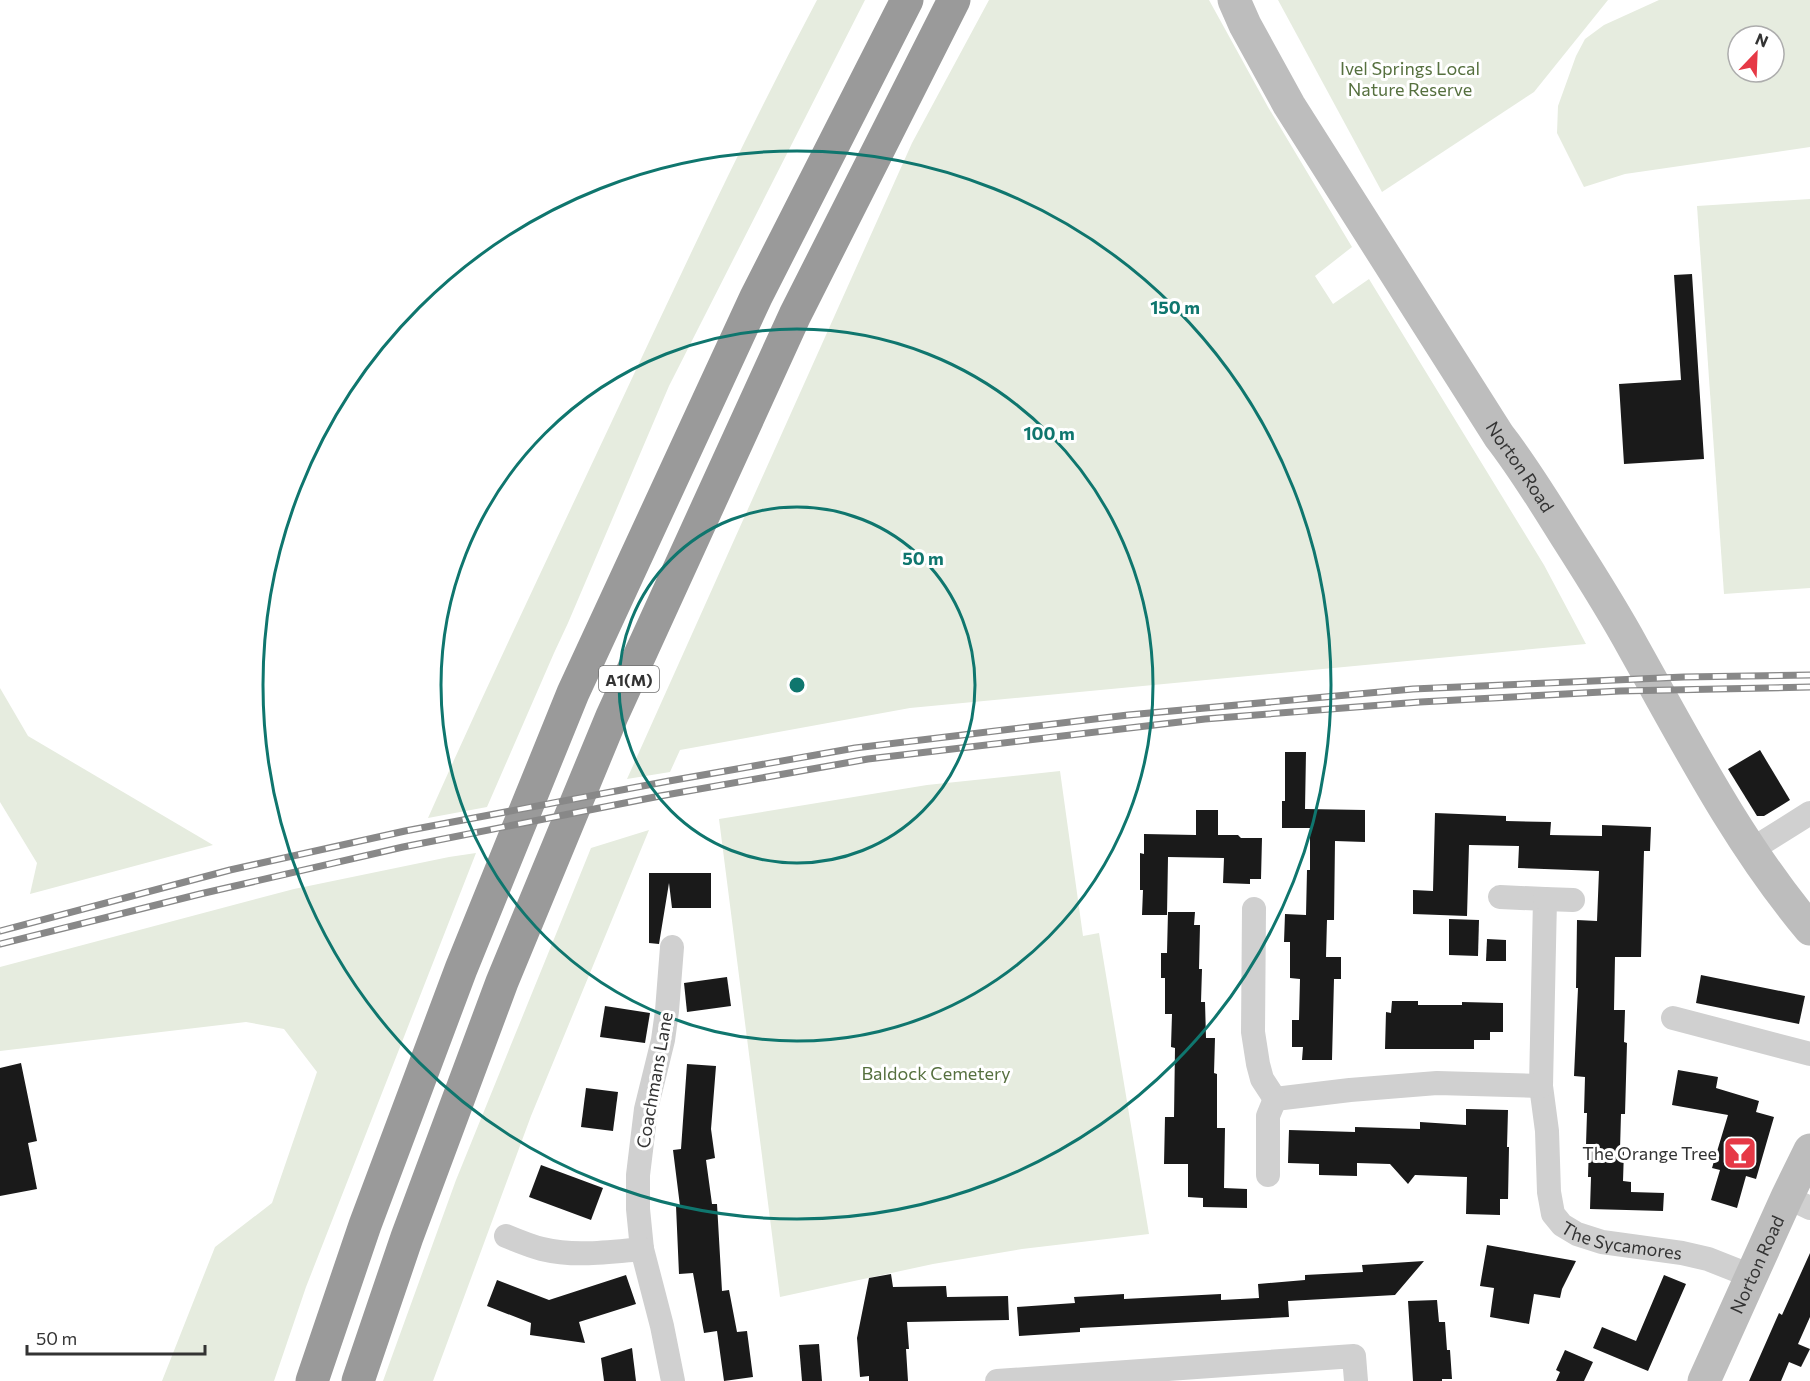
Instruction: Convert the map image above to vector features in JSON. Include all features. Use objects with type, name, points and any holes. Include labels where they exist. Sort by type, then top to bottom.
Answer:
[{"type":"highway","name":"A1(M)","points":[[312,1381],[365,1225],[461,969],[573,693],[756,297],[907,0]]},
{"type":"highway","name":"A1(M)","points":[[358,1381],[407,1237],[502,982],[612,716],[795,315],[954,0]]},
{"type":"street","name":"Norton Road","points":[[1234,0],[1245,25],[1289,105],[1498,436],[1523,468],[1586,568],[1633,646],[1710,785],[1750,850],[1780,893],[1810,929]]},
{"type":"street","points":[[1750,850],[1810,813]]},
{"type":"street","points":[[1500,897],[1573,900]]},
{"type":"street","name":"The Sycamores","points":[[1545,899],[1541,1086],[1547,1131],[1549,1192],[1553,1214],[1562,1225],[1577,1234],[1602,1242],[1682,1253],[1708,1259],[1751,1276]]},
{"type":"street","points":[[1254,909],[1254,1032],[1262,1079],[1275,1099]]},
{"type":"street","name":"Coachmans Lane","points":[[672,947],[663,1040],[646,1109],[639,1164],[638,1209],[642,1249],[662,1326],[672,1381]]},
{"type":"street","points":[[1673,1018],[1810,1054]]},
{"type":"street","points":[[1275,1099],[1437,1083],[1541,1086]]},
{"type":"street","points":[[1268,1174],[1268,1116],[1275,1099]]},
{"type":"street","name":"Norton Road","points":[[1704,1381],[1751,1276],[1798,1202],[1810,1150]]},
{"type":"street","points":[[506,1236],[540,1249],[560,1252],[589,1254],[642,1249]]},
{"type":"street","points":[[997,1381],[1354,1356],[1356,1381]]},
{"type":"green space","points":[[817,0],[865,0],[669,386],[487,807],[428,818],[687,262],[763,104]]},
{"type":"green space","points":[[989,0],[1209,0],[1268,107],[1352,247],[1315,276],[1333,304],[1369,279],[1544,565],[1586,644],[910,708],[680,750],[670,772],[627,779],[912,143]]},
{"type":"green space","name":"Ivel Springs Local Nature Reserve","points":[[1278,0],[1608,0],[1534,92],[1382,192]]},
{"type":"green space","points":[[1659,0],[1810,0],[1810,147],[1625,174],[1584,187],[1557,133],[1558,106],[1576,56],[1585,39],[1604,25]]},
{"type":"green space","points":[[1810,199],[1810,588],[1724,594],[1697,206]]},
{"type":"green space","points":[[0,688],[28,736],[213,845],[30,894],[37,863],[0,802]]},
{"type":"green space","name":"Baldock Cemetery","points":[[1060,771],[1083,936],[1099,933],[1149,1234],[1022,1249],[933,1264],[780,1297],[719,819],[927,785]]},
{"type":"green space","points":[[649,830],[531,1116],[433,1381],[383,1381],[456,1180],[591,848]]},
{"type":"green space","points":[[476,853],[306,1287],[274,1381],[162,1381],[215,1247],[272,1203],[317,1072],[284,1029],[246,1022],[0,1051],[0,967],[294,889]]},
{"type":"building","points":[[1692,274],[1704,459],[1624,464],[1619,384],[1681,380],[1674,275]]},
{"type":"building","points":[[1760,750],[1790,800],[1764,816],[1757,816],[1728,769]]},
{"type":"building","points":[[1285,752],[1306,752],[1305,809],[1365,810],[1365,842],[1335,841],[1334,920],[1327,920],[1326,957],[1341,957],[1341,979],[1334,979],[1332,1060],[1302,1060],[1303,1047],[1292,1047],[1292,1020],[1299,1020],[1300,979],[1290,978],[1290,942],[1284,942],[1285,914],[1306,915],[1307,870],[1310,870],[1310,828],[1282,828],[1282,801],[1285,801]]},
{"type":"building","points":[[1196,810],[1218,810],[1218,835],[1262,838],[1261,879],[1250,879],[1250,884],[1223,883],[1224,858],[1168,857],[1167,915],[1142,915],[1143,890],[1140,890],[1140,853],[1144,854],[1144,834],[1196,835]]},
{"type":"building","points":[[1435,813],[1506,816],[1506,821],[1551,822],[1550,835],[1602,836],[1602,825],[1651,827],[1650,851],[1644,851],[1641,957],[1615,957],[1614,1010],[1625,1010],[1624,1042],[1627,1043],[1625,1114],[1621,1114],[1620,1150],[1624,1150],[1623,1181],[1631,1182],[1631,1192],[1664,1193],[1663,1211],[1590,1209],[1589,1145],[1586,1145],[1587,1113],[1584,1113],[1585,1077],[1574,1076],[1578,988],[1576,988],[1577,920],[1597,921],[1599,871],[1518,868],[1519,846],[1469,845],[1467,916],[1413,914],[1413,890],[1433,891]]},
{"type":"building","points":[[649,873],[711,873],[711,908],[672,908],[669,883],[659,944],[649,943]]},
{"type":"building","points":[[1168,912],[1195,912],[1194,925],[1200,925],[1201,1002],[1205,1002],[1206,1038],[1215,1038],[1217,1128],[1225,1128],[1224,1188],[1247,1189],[1247,1208],[1203,1207],[1203,1198],[1188,1197],[1188,1164],[1164,1164],[1165,1117],[1174,1117],[1175,1048],[1171,1047],[1172,1014],[1165,1014],[1165,978],[1161,978],[1161,953],[1167,953]]},
{"type":"building","points":[[1449,919],[1479,920],[1478,956],[1449,955]]},
{"type":"building","points":[[1487,939],[1506,940],[1506,961],[1486,961]]},
{"type":"building","points":[[1701,975],[1805,996],[1799,1024],[1696,1003]]},
{"type":"building","points":[[727,977],[731,1006],[687,1012],[684,983]]},
{"type":"building","points":[[1392,1001],[1418,1001],[1418,1005],[1462,1005],[1462,1002],[1503,1003],[1503,1032],[1490,1032],[1490,1040],[1474,1040],[1474,1049],[1385,1049],[1386,1012],[1391,1013]]},
{"type":"building","points":[[605,1006],[650,1013],[645,1043],[600,1037]]},
{"type":"building","points":[[21,1063],[37,1141],[28,1143],[37,1189],[0,1196],[0,1068]]},
{"type":"building","points":[[687,1064],[716,1066],[711,1129],[715,1158],[706,1160],[712,1204],[717,1204],[722,1291],[729,1290],[737,1332],[747,1331],[753,1377],[724,1381],[717,1331],[704,1333],[693,1273],[679,1274],[676,1206],[680,1206],[673,1150],[681,1149]]},
{"type":"building","name":"The Orange Tree","points":[[1678,1070],[1718,1077],[1716,1088],[1759,1101],[1756,1112],[1774,1117],[1756,1179],[1746,1176],[1737,1208],[1711,1200],[1720,1170],[1712,1168],[1728,1115],[1672,1105]]},
{"type":"building","points":[[586,1088],[618,1092],[613,1131],[581,1127]]},
{"type":"building","points":[[1466,1109],[1508,1110],[1508,1199],[1500,1199],[1500,1215],[1466,1214],[1467,1177],[1415,1175],[1408,1184],[1390,1164],[1357,1163],[1357,1176],[1319,1175],[1319,1164],[1288,1163],[1289,1130],[1355,1132],[1355,1127],[1420,1129],[1420,1122],[1466,1125]]},
{"type":"building","points":[[541,1165],[603,1188],[591,1220],[529,1197]]},
{"type":"building","points":[[1487,1245],[1576,1261],[1560,1298],[1534,1294],[1529,1324],[1490,1317],[1494,1288],[1480,1286]]},
{"type":"building","points":[[1810,1253],[1810,1317],[1798,1344],[1810,1349],[1801,1367],[1789,1362],[1781,1381],[1749,1381],[1779,1313],[1782,1315]]},
{"type":"building","points":[[1424,1261],[1395,1295],[1288,1301],[1289,1317],[1080,1328],[1080,1332],[1019,1336],[1017,1307],[1075,1303],[1074,1297],[1124,1294],[1124,1299],[1221,1294],[1221,1300],[1259,1298],[1258,1284],[1305,1280],[1305,1275],[1363,1272],[1362,1265]]},
{"type":"building","points":[[891,1274],[893,1287],[946,1286],[947,1297],[1008,1296],[1009,1320],[907,1322],[908,1381],[869,1381],[869,1376],[860,1377],[857,1338],[869,1278]]},
{"type":"building","points":[[626,1275],[636,1304],[579,1322],[585,1343],[530,1335],[531,1323],[487,1306],[497,1280],[549,1300]]},
{"type":"building","points":[[1664,1275],[1686,1284],[1648,1371],[1593,1348],[1602,1327],[1636,1341]]},
{"type":"building","points":[[1437,1300],[1439,1322],[1445,1322],[1452,1379],[1413,1381],[1408,1301]]},
{"type":"building","points":[[819,1344],[822,1381],[802,1381],[799,1345]]},
{"type":"building","points":[[632,1348],[636,1381],[604,1381],[601,1358]]},
{"type":"building","points":[[1565,1350],[1593,1362],[1584,1381],[1556,1381],[1560,1372],[1556,1370]]},
{"type":"railway","points":[[0,931],[230,870],[405,831],[855,748],[1128,715],[1413,689],[1684,677],[1810,675]]},
{"type":"railway","points":[[0,944],[200,894],[403,847],[660,796],[868,759],[1205,719],[1420,702],[1620,691],[1810,687]]},
{"type":"place","name":"The Orange Tree","points":[[1740,1153]]}]
